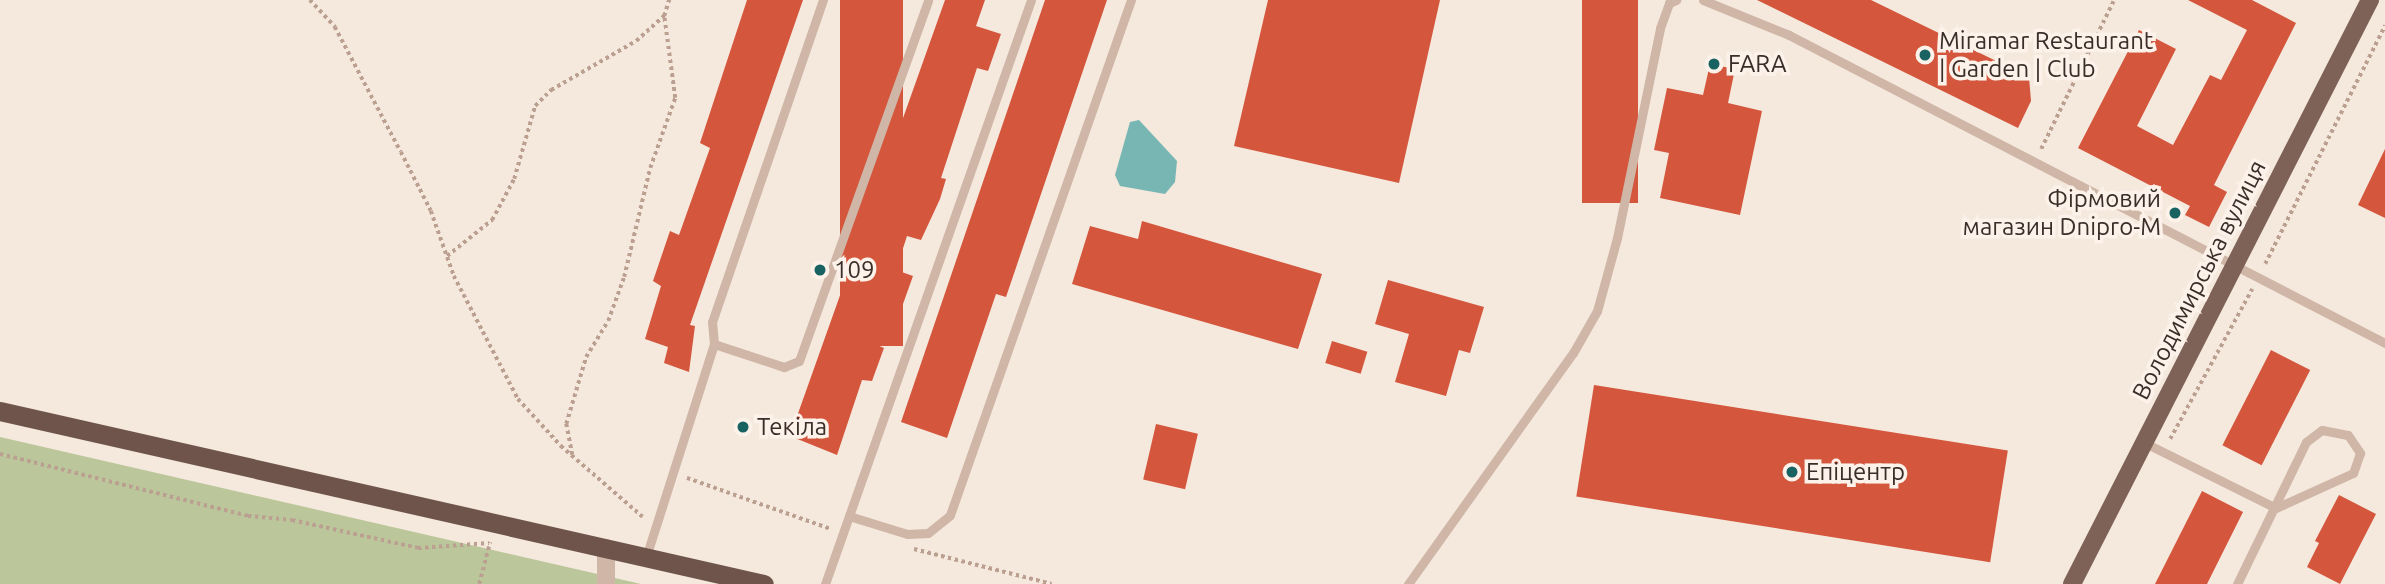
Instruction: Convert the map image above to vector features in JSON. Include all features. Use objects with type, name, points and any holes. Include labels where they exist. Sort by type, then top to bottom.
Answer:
[{"type":"highway","points":[[0,411],[764,584]]},
{"type":"main road","name":"Володимирська вулиця","points":[[2072,584],[2370,0]]},
{"type":"street","points":[[606,548],[606,584]]},
{"type":"lane","points":[[646,558],[714,344],[712,322],[823,0]]},
{"type":"lane","points":[[714,344],[784,367],[799,361],[928,0]]},
{"type":"lane","points":[[825,584],[1031,0]]},
{"type":"lane","points":[[849,516],[907,534],[928,533],[950,515],[1131,0]]},
{"type":"lane","points":[[1408,584],[1573,353],[1597,311],[1617,238],[1660,27],[1669,2],[1676,0]]},
{"type":"lane","points":[[1703,0],[1789,35],[2236,262],[2258,279],[2385,343]]},
{"type":"lane","points":[[2237,584],[2306,442],[2322,430],[2348,435],[2360,453],[2353,473],[2276,508]]},
{"type":"lane","points":[[2143,442],[2164,450],[2276,508]]},
{"type":"path","points":[[310,0],[335,27],[431,211],[447,256],[518,398],[572,455],[655,527]]},
{"type":"path","points":[[447,256],[492,220],[514,179],[536,106],[551,90],[636,41],[664,16],[670,0]]},
{"type":"path","points":[[2035,160],[2115,0]]},
{"type":"path","points":[[572,455],[566,434],[570,411],[586,357],[608,321],[624,277],[650,168],[675,98],[664,16]]},
{"type":"path","points":[[2164,450],[2258,279],[2385,25]]},
{"type":"path","points":[[0,454],[235,513],[292,520],[418,548],[489,543]]},
{"type":"path","points":[[479,584],[495,523]]},
{"type":"green space","points":[[0,437],[641,584],[0,584]]},
{"type":"water","points":[[1139,120],[1177,161],[1175,182],[1165,194],[1120,186],[1115,175],[1130,122]]},
{"type":"building","points":[[747,0],[803,0],[690,325],[695,326],[689,372],[664,363],[668,347],[645,339],[661,286],[653,281],[670,231],[679,235],[710,148],[700,143]]},
{"type":"building","points":[[840,0],[903,0],[903,346],[840,346]]},
{"type":"building","points":[[945,0],[985,0],[976,26],[1001,34],[988,71],[977,68],[941,178],[946,179],[940,199],[921,240],[907,236],[896,270],[913,276],[903,304],[896,301],[877,345],[884,348],[872,381],[862,380],[837,455],[790,436]]},
{"type":"building","points":[[1045,0],[1107,0],[1006,297],[996,294],[947,438],[901,422]]},
{"type":"building","points":[[1268,0],[1440,0],[1399,183],[1234,146]]},
{"type":"building","points":[[1582,0],[1638,0],[1638,203],[1582,203]]},
{"type":"building","name":"Miramar Restaurant | Garden | Club","points":[[1757,0],[1871,0],[2029,77],[2031,101],[2018,128]]},
{"type":"building","points":[[2188,0],[2252,0],[2296,23],[2214,185],[2227,192],[2209,227],[2185,215],[2190,206],[2078,148],[2139,30],[2176,49],[2137,126],[2173,145],[2210,75],[2221,80],[2247,30]]},
{"type":"building","points":[[1710,64],[1735,69],[1728,103],[1762,111],[1740,215],[1660,198],[1669,153],[1654,150],[1667,88],[1703,95]]},
{"type":"building","points":[[2385,149],[2385,218],[2358,205]]},
{"type":"building","points":[[1142,221],[1322,274],[1298,349],[1072,284],[1090,226],[1138,239]]},
{"type":"building","points":[[1388,280],[1484,307],[1470,353],[1459,350],[1446,396],[1395,382],[1409,334],[1375,324]]},
{"type":"building","points":[[1332,341],[1367,352],[1361,374],[1325,363]]},
{"type":"building","points":[[2271,350],[2310,370],[2262,465],[2222,445]]},
{"type":"building","name":"Епіцентр","points":[[1594,385],[2008,451],[1990,562],[1576,497]]},
{"type":"building","points":[[1156,424],[1198,434],[1185,489],[1143,480]]},
{"type":"building","points":[[2202,491],[2243,512],[2207,584],[2155,584]]},
{"type":"building","points":[[2339,495],[2376,514],[2340,584],[2307,567],[2319,543],[2315,541]]},
{"type":"place","name":"Miramar Restaurant | Garden | Club","points":[[1925,55]]},
{"type":"place","name":"FARA","points":[[1714,64]]},
{"type":"place","name":"Фірмовий магазин Dnipro-M","points":[[2175,213]]},
{"type":"place","name":"109","points":[[820,270]]},
{"type":"place","name":"Текіла","points":[[743,427]]},
{"type":"place","name":"Епіцентр","points":[[1792,472]]}]
